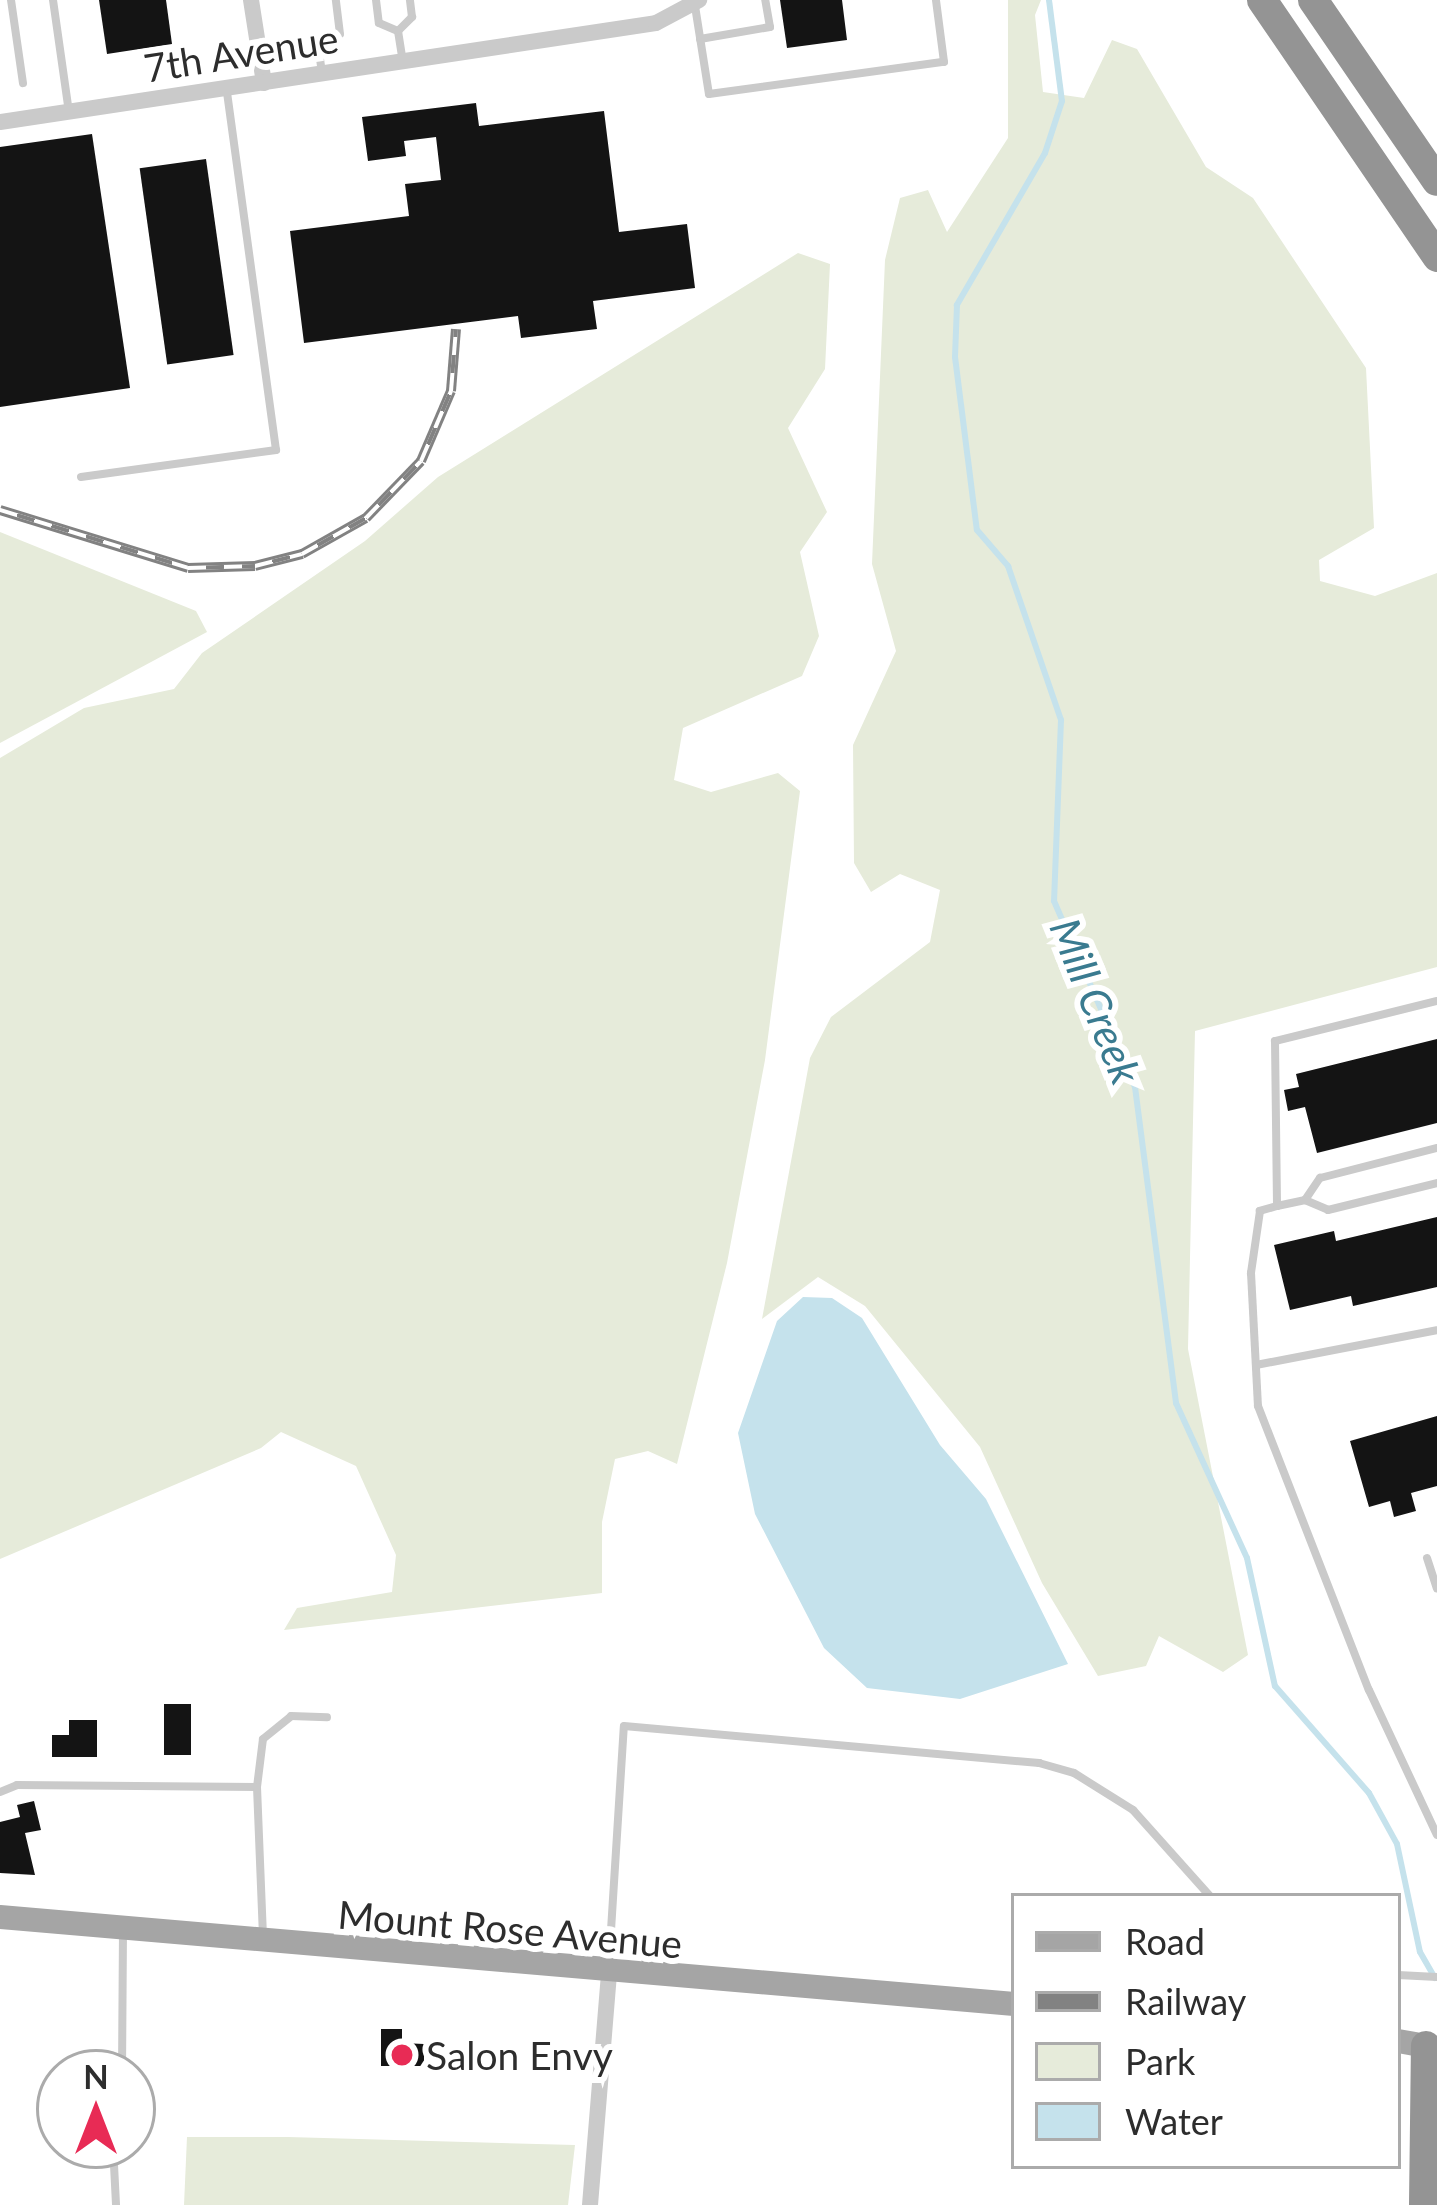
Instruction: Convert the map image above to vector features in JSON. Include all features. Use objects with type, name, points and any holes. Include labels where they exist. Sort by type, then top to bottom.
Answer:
[{"type":"highway","points":[[1262,0],[1437,257]]},
{"type":"highway","points":[[1313,0],[1437,182]]},
{"type":"highway","points":[[1424,2205],[1425,2044]]},
{"type":"main road","name":"Mount Rose Avenue","points":[[0,1917],[609,1975],[1011,2004]]},
{"type":"street","points":[[251,0],[264,83]]},
{"type":"street","name":"7th Avenue","points":[[0,122],[656,23],[697,2]]},
{"type":"street","points":[[590,2205],[609,1975]]},
{"type":"lane","points":[[11,0],[23,83]]},
{"type":"lane","points":[[53,0],[70,113]]},
{"type":"lane","points":[[322,74],[317,38],[340,34],[335,0]]},
{"type":"lane","points":[[376,0],[379,23],[398,31]]},
{"type":"lane","points":[[398,31],[412,17],[410,0]]},
{"type":"lane","points":[[700,39],[770,27],[765,0]]},
{"type":"lane","points":[[697,2],[709,94],[944,62],[936,0]]},
{"type":"lane","points":[[398,31],[403,62]]},
{"type":"lane","points":[[81,477],[276,450],[227,89]]},
{"type":"lane","points":[[1277,1207],[1275,1041],[1437,1001]]},
{"type":"lane","points":[[1305,1200],[1320,1178],[1437,1148]]},
{"type":"lane","points":[[1437,1183],[1328,1210],[1305,1200],[1260,1211],[1252,1273],[1258,1406],[1369,1690],[1437,1835]]},
{"type":"lane","points":[[1256,1366],[1437,1330]]},
{"type":"lane","points":[[1427,1558],[1437,1588]]},
{"type":"lane","points":[[263,1945],[257,1787],[263,1739],[291,1716],[327,1717]]},
{"type":"lane","points":[[609,1975],[625,1726],[1039,1763],[1075,1774],[1133,1810],[1207,1893]]},
{"type":"lane","points":[[0,1792],[17,1785],[257,1787]]},
{"type":"lane","points":[[122,2049],[123,1930]]},
{"type":"lane","points":[[1401,1975],[1437,1977]]},
{"type":"lane","points":[[114,2169],[116,2205]]},
{"type":"green space","points":[[1008,0],[1041,0],[1035,15],[1043,92],[1084,98],[1112,40],[1137,49],[1206,167],[1253,198],[1366,368],[1374,528],[1319,560],[1320,581],[1375,596],[1437,573],[1437,967],[1195,1031],[1188,1349],[1248,1655],[1223,1672],[1159,1636],[1146,1666],[1098,1676],[1042,1583],[980,1447],[865,1306],[818,1277],[762,1319],[810,1058],[831,1017],[930,942],[940,890],[900,874],[871,892],[854,863],[853,745],[896,651],[872,564],[885,260],[900,198],[928,190],[947,232],[1008,138]]},
{"type":"green space","points":[[798,253],[830,264],[825,369],[788,428],[827,512],[800,552],[819,636],[802,676],[683,728],[674,780],[711,792],[778,773],[800,791],[765,1060],[727,1263],[677,1464],[648,1451],[615,1459],[602,1522],[602,1593],[284,1630],[297,1608],[392,1592],[396,1555],[356,1466],[281,1432],[261,1448],[0,1559],[0,758],[84,708],[174,689],[202,653],[365,541],[438,477]]},
{"type":"green space","points":[[0,532],[196,611],[207,632],[0,743]]},
{"type":"green space","points":[[187,2137],[575,2145],[568,2205],[184,2205]]},
{"type":"water","points":[[803,1297],[832,1298],[862,1318],[940,1445],[986,1499],[1068,1664],[960,1699],[867,1688],[824,1648],[755,1514],[738,1433],[777,1321]]},
{"type":"building","points":[[99,0],[166,0],[172,44],[107,54]]},
{"type":"building","points":[[780,0],[842,0],[847,40],[787,48]]},
{"type":"building","points":[[476,103],[479,126],[604,111],[619,232],[687,224],[695,288],[593,301],[597,329],[521,338],[518,316],[304,343],[290,231],[409,216],[405,184],[441,180],[436,137],[404,141],[406,156],[368,161],[362,117]]},
{"type":"building","points":[[92,134],[130,388],[0,407],[0,147]]},
{"type":"building","points":[[206,159],[234,355],[167,364],[140,168]]},
{"type":"building","points":[[1437,1039],[1437,1123],[1317,1153],[1305,1107],[1288,1111],[1284,1090],[1299,1087],[1296,1074]]},
{"type":"building","points":[[1437,1217],[1437,1287],[1353,1306],[1351,1296],[1290,1310],[1274,1245],[1334,1231],[1336,1241]]},
{"type":"building","points":[[1437,1416],[1437,1486],[1411,1493],[1416,1511],[1394,1517],[1390,1501],[1369,1507],[1350,1441]]},
{"type":"building","points":[[164,1704],[191,1704],[191,1755],[164,1755]]},
{"type":"building","points":[[69,1720],[97,1720],[97,1757],[52,1757],[52,1735],[69,1735]]},
{"type":"building","points":[[34,1801],[41,1830],[25,1833],[35,1875],[0,1873],[0,1822],[20,1817],[17,1805]]},
{"type":"building","name":"Salon Envy","points":[[381,2029],[402,2029],[402,2043],[424,2044],[424,2066],[381,2066]]},
{"type":"waterway","name":"Mill Creek","points":[[1049,0],[1062,101],[1045,153],[957,305],[955,357],[977,530],[1008,566],[1061,720],[1054,901],[1135,1087],[1176,1403],[1247,1558],[1275,1686],[1369,1793],[1397,1844],[1420,1952],[1435,1978]]},
{"type":"railway","points":[[0,510],[188,568],[255,566],[302,554],[366,518],[421,461],[451,391],[456,329]]},
{"type":"place","name":"Salon Envy","points":[[402,2055]]}]
